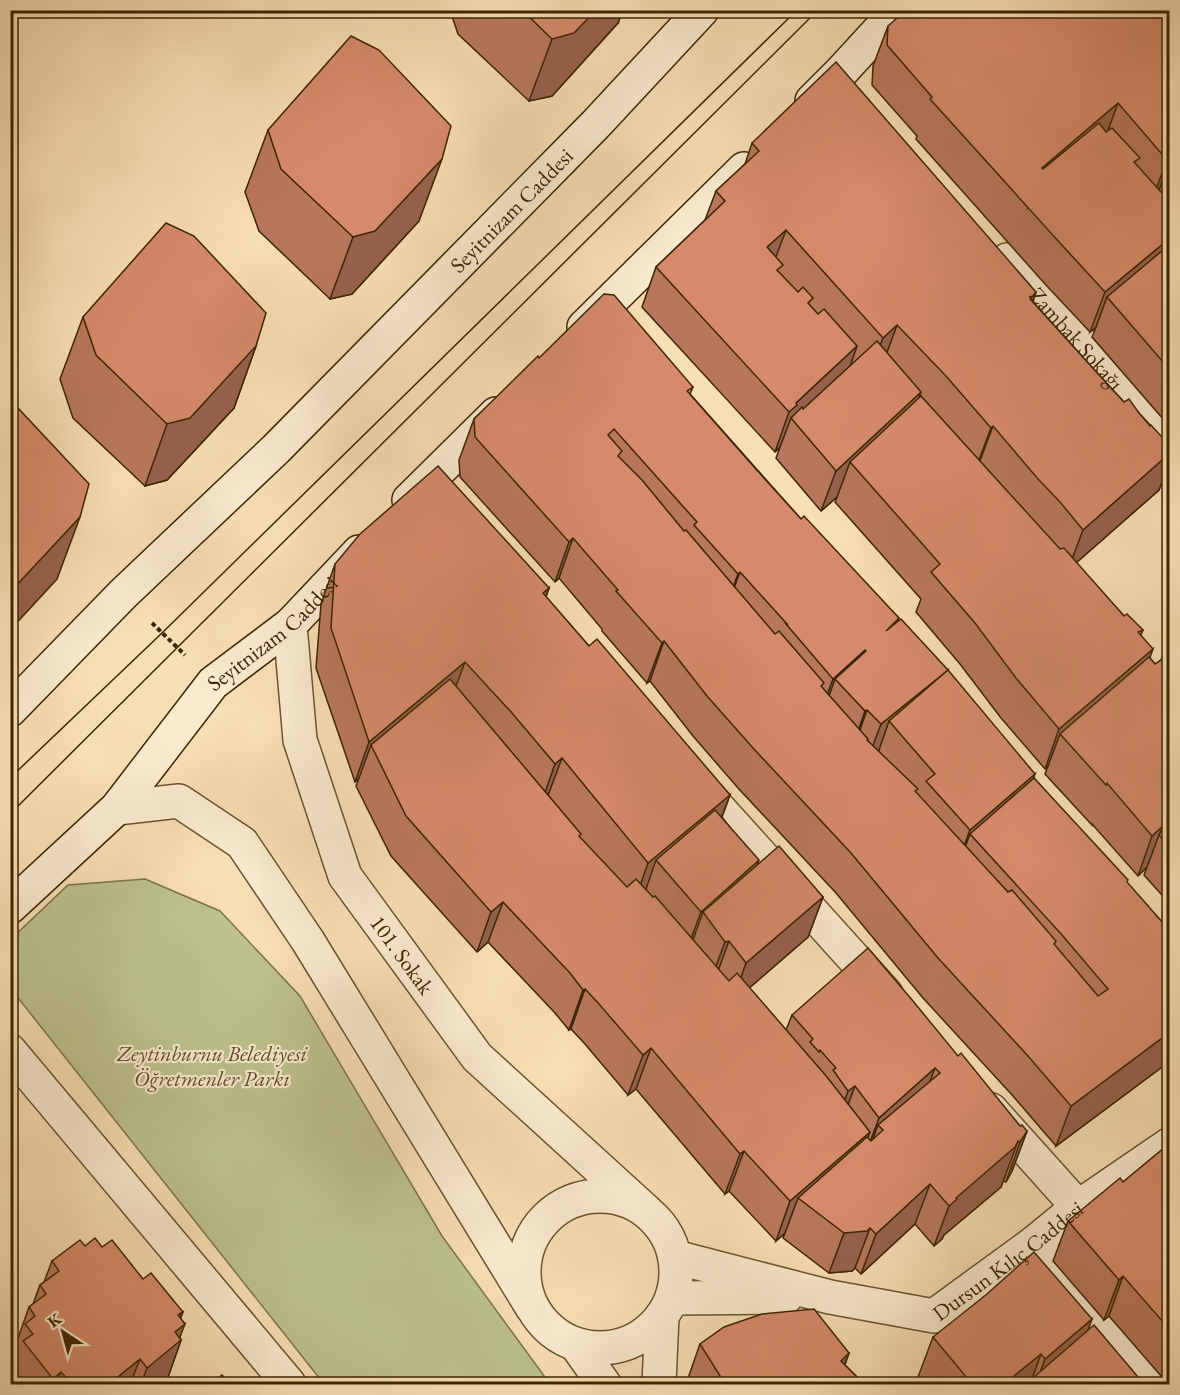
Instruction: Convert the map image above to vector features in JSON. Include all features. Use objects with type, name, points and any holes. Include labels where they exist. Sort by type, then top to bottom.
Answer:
[{"type":"street","name":"Seyitnizam Caddesi","points":[[10,710],[123,594],[276,449],[596,124],[702,10]]},
{"type":"street","points":[[792,121],[849,81],[898,10]]},
{"type":"street","points":[[568,344],[609,319],[767,146]]},
{"type":"street","name":"Zambak Sokağı","points":[[990,240],[1170,443]]},
{"type":"street","name":"Seyitnizam Caddesi","points":[[10,907],[117,808],[213,683],[290,626],[386,524],[517,394]]},
{"type":"street","points":[[432,477],[454,504]]},
{"type":"street","name":"101. Sokak","points":[[290,626],[300,740],[345,876],[477,1057],[646,1211]]},
{"type":"street","points":[[675,759],[906,1016]]},
{"type":"street","points":[[117,808],[179,801],[242,843],[308,941],[543,1324],[559,1337],[577,1346],[601,1348],[624,1344],[646,1334],[667,1307]]},
{"type":"street","points":[[10,1051],[289,1384]]},
{"type":"street","points":[[969,1085],[1078,1207]]},
{"type":"street","name":"Dursun Kılıç Caddesi","points":[[675,1257],[830,1297],[934,1316],[1034,1243],[1078,1207],[1170,1144]]},
{"type":"street","points":[[532,1307],[524,1283],[525,1257],[534,1233],[551,1214],[573,1201],[598,1196],[624,1199],[646,1211],[660,1224],[670,1240],[675,1257],[676,1278],[667,1307],[658,1384]]},
{"type":"street","points":[[1034,1243],[1156,1384]]},
{"type":"street","name":"Dursun Kılıç Caddesi","points":[[667,1307],[830,1297]]},
{"type":"street","points":[[577,1346],[604,1384]]},
{"type":"path","points":[[149,620],[170,640]]},
{"type":"green space","name":"Zeytinburnu Belediyesi Öğretmenler Parkı","points":[[145,879],[220,911],[300,996],[442,1236],[550,1384],[324,1384],[11,989],[11,939],[68,885]]},
{"type":"building","points":[[522,10],[596,10],[574,33],[552,39]]},
{"type":"building","points":[[906,10],[1170,10],[1170,157],[1167,160],[1118,103],[1042,168],[1099,123],[1106,132],[1112,128],[1140,158],[1134,162],[1170,202],[1170,238],[1105,292],[930,99],[932,97],[887,45],[888,26]]},
{"type":"building","points":[[351,36],[379,50],[451,126],[442,159],[375,231],[353,237],[281,169],[268,130]]},
{"type":"building","points":[[836,62],[1036,292],[1030,299],[1124,402],[1129,399],[1150,426],[1170,446],[1170,453],[1083,530],[993,426],[991,428],[946,376],[897,325],[883,338],[786,230],[767,247],[783,265],[777,270],[798,292],[803,287],[813,298],[808,303],[818,314],[824,309],[857,346],[789,412],[656,267],[725,201],[716,191],[759,151],[752,143]]},
{"type":"building","points":[[166,223],[194,236],[266,313],[256,346],[190,418],[167,424],[96,355],[83,317]]},
{"type":"building","points":[[1170,244],[1170,370],[1107,297]]},
{"type":"building","points":[[604,294],[614,295],[693,387],[687,391],[801,519],[804,516],[899,618],[886,631],[901,619],[948,670],[881,724],[867,710],[865,711],[835,679],[866,651],[833,679],[787,624],[694,525],[697,522],[614,429],[608,435],[622,451],[618,456],[642,480],[775,634],[779,631],[824,683],[821,686],[867,740],[918,789],[915,791],[1008,892],[1012,890],[1056,941],[1054,944],[1098,996],[1108,989],[970,834],[1034,778],[1128,880],[1127,882],[1170,931],[1170,1032],[1071,1106],[938,958],[851,853],[707,696],[664,641],[662,643],[616,591],[618,590],[573,538],[569,542],[475,437],[474,419]]},
{"type":"building","points":[[877,341],[921,392],[836,471],[791,418]]},
{"type":"building","points":[[921,396],[1060,549],[1064,548],[1124,616],[1127,614],[1143,630],[1138,632],[1153,649],[1059,729],[1016,678],[975,623],[931,572],[940,564],[850,462]]},
{"type":"building","points":[[10,404],[17,407],[89,484],[80,517],[10,590]]},
{"type":"building","points":[[438,466],[549,588],[543,593],[589,646],[597,639],[730,795],[648,863],[562,758],[555,764],[465,662],[369,742],[331,628],[335,564],[360,534]]},
{"type":"building","points":[[1149,657],[1155,664],[1161,660],[1170,669],[1170,847],[1159,835],[1165,824],[1152,836],[1107,783],[1106,785],[1060,734]]},
{"type":"building","points":[[948,670],[1035,774],[970,830],[926,781],[935,774],[889,721]]},
{"type":"building","points":[[450,679],[581,834],[579,836],[627,887],[636,879],[653,897],[655,896],[729,981],[737,973],[827,1077],[870,1132],[790,1201],[744,1151],[740,1154],[651,1048],[643,1055],[599,1004],[585,989],[583,990],[570,973],[503,902],[491,912],[406,816],[371,745]]},
{"type":"building","points":[[715,810],[759,860],[701,912],[656,860]]},
{"type":"building","points":[[779,846],[823,897],[746,963],[729,941],[725,942],[703,912]]},
{"type":"building","points":[[868,948],[958,1056],[961,1053],[1020,1126],[1022,1125],[1027,1131],[1015,1147],[949,1206],[930,1184],[876,1234],[870,1228],[867,1231],[844,1233],[798,1198],[867,1137],[871,1141],[883,1130],[878,1125],[940,1073],[935,1068],[879,1118],[855,1086],[848,1091],[833,1070],[836,1068],[810,1042],[813,1039],[792,1015]]},
{"type":"building","points":[[1170,1143],[1170,1330],[1123,1276],[1119,1280],[1068,1221],[1120,1178],[1123,1182]]},
{"type":"building","points":[[95,1238],[102,1247],[112,1240],[143,1279],[151,1273],[183,1312],[178,1315],[185,1324],[175,1332],[181,1340],[147,1368],[140,1359],[109,1384],[72,1384],[61,1372],[53,1379],[23,1341],[33,1334],[25,1324],[35,1316],[29,1307],[46,1294],[40,1285],[59,1271],[52,1261],[80,1240],[85,1246]]},
{"type":"building","points":[[1034,1252],[1092,1319],[1045,1359],[1041,1354],[1004,1384],[972,1384],[933,1337],[987,1294]]},
{"type":"building","points":[[814,1309],[849,1353],[841,1361],[857,1377],[853,1384],[725,1384],[700,1344],[724,1327],[762,1314]]},
{"type":"building","points":[[1094,1325],[1144,1384],[1026,1384]]},
{"type":"building","points":[[222,1375],[230,1384],[211,1384]]},
{"type":"tram line","points":[[10,778],[162,633],[797,10]]},
{"type":"tram line","points":[[10,814],[818,10]]}]
